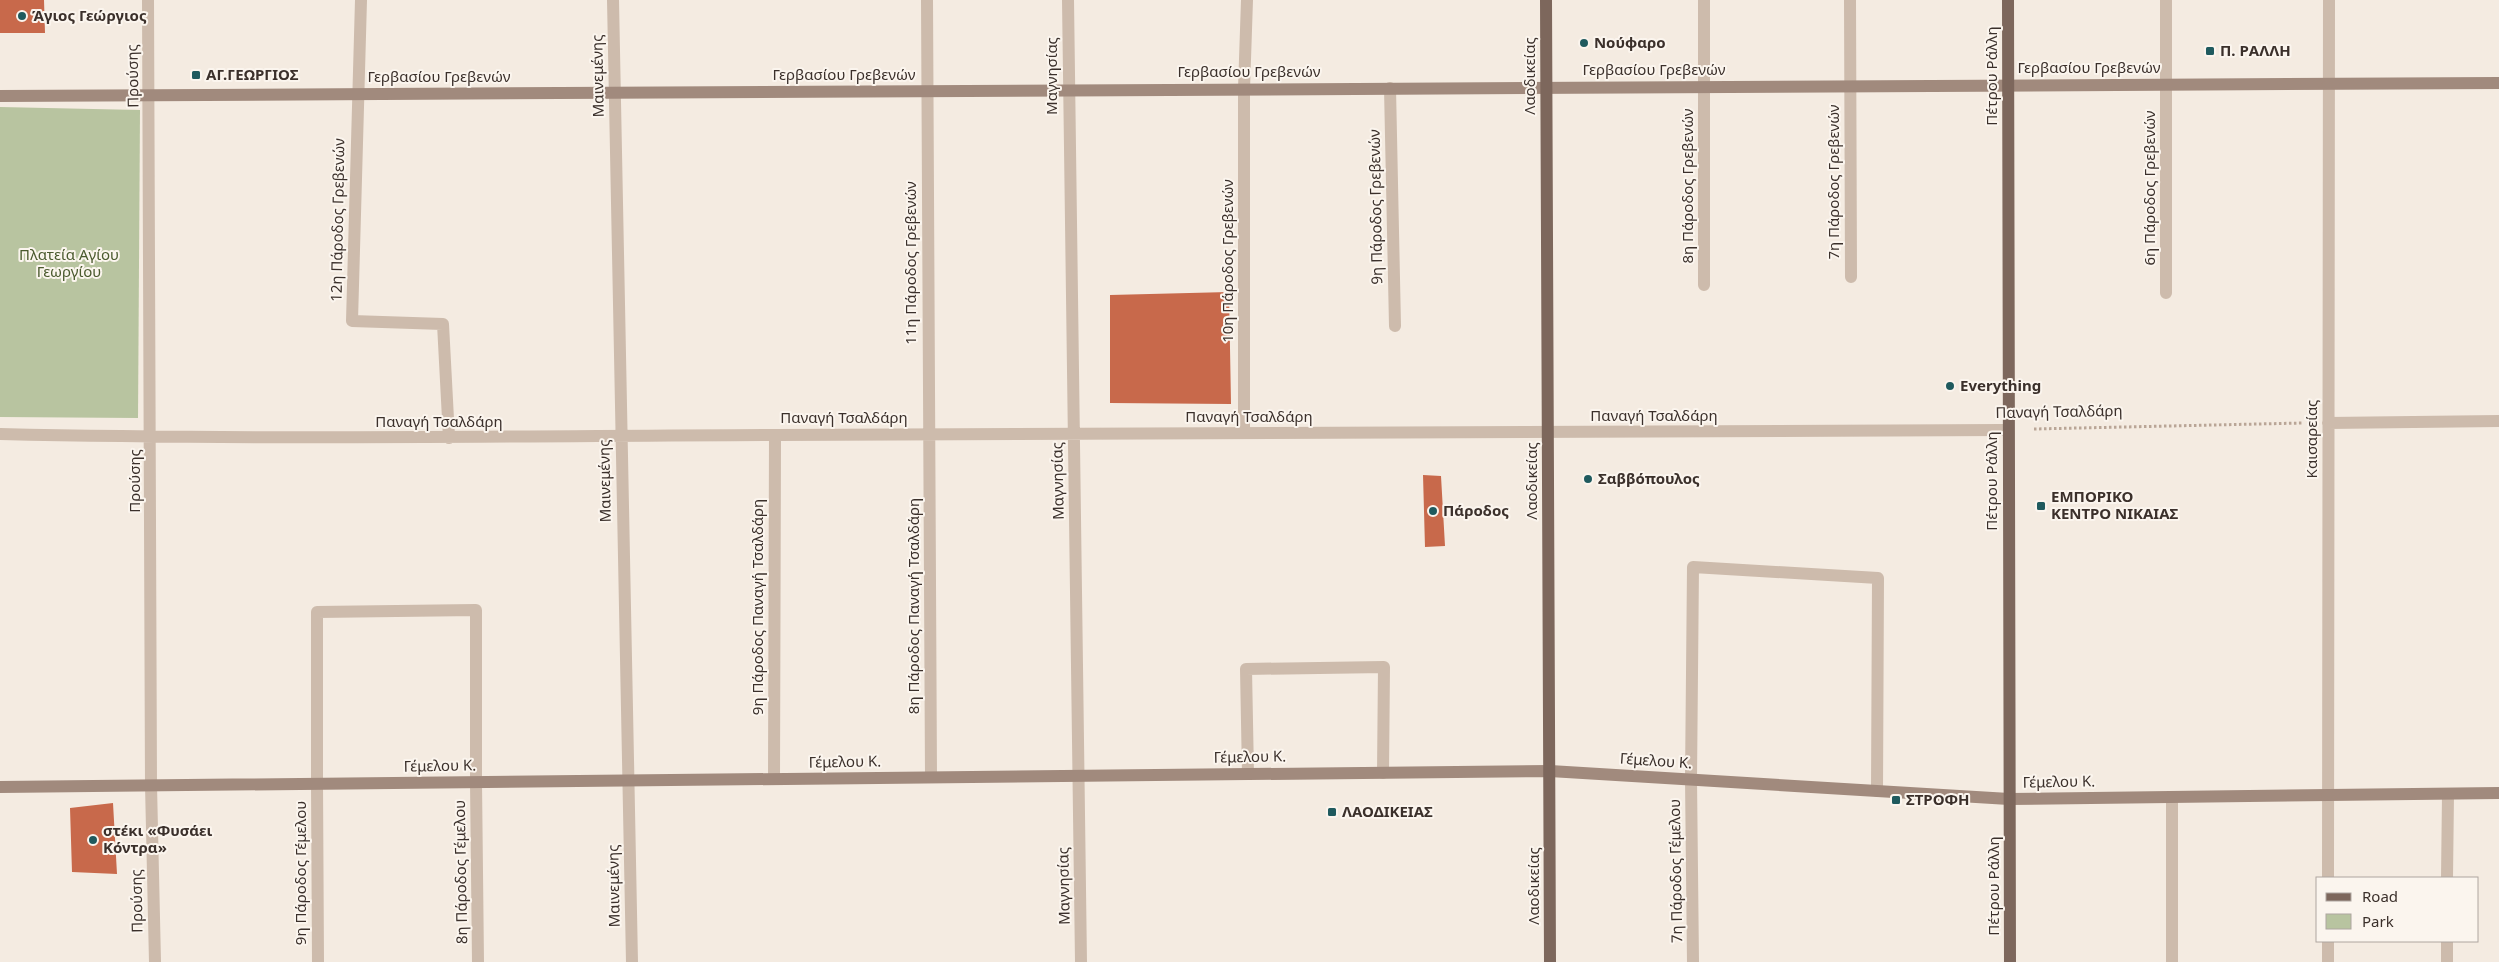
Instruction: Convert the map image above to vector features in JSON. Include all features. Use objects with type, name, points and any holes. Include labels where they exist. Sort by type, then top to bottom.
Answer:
[{"type":"main road","name":"Λαοδικείας","points":[[1546,0],[1550,962]]},
{"type":"main road","name":"Πέτρου Ράλλη","points":[[2008,0],[2010,962]]},
{"type":"main road","name":"Γερβασίου Γρεβενών","points":[[0,96],[2008,84],[2499,83]]},
{"type":"main road","name":"Γέμελου Κ.","points":[[0,787],[1550,770],[2009,799],[2499,793]]},
{"type":"street","name":"Προύσης","points":[[148,0],[152,438],[151,785],[155,962]]},
{"type":"street","points":[[357,94],[361,0]]},
{"type":"street","name":"Μαινεμένης","points":[[613,0],[620,436],[632,962]]},
{"type":"street","name":"11η Πάροδος Γρεβενών","points":[[927,0],[929,434]]},
{"type":"street","name":"Μαγνησίας","points":[[1068,0],[1081,962]]},
{"type":"street","name":"10η Πάροδος Γρεβενών","points":[[1244,433],[1244,89],[1247,0]]},
{"type":"street","name":"8η Πάροδος Γρεβενών","points":[[1704,0],[1704,285]]},
{"type":"street","name":"7η Πάροδος Γρεβενών","points":[[1850,0],[1850,277]]},
{"type":"street","name":"6η Πάροδος Γρεβενών","points":[[2166,0],[2166,292]]},
{"type":"street","name":"Καισαρείας","points":[[2328,877],[2329,0]]},
{"type":"street","name":"9η Πάροδος Γρεβενών","points":[[1390,88],[1395,326]]},
{"type":"street","name":"12η Πάροδος Γρεβενών","points":[[357,94],[352,321],[443,324],[449,438]]},
{"type":"street","points":[[2328,423],[2499,421]]},
{"type":"street","name":"Παναγή Τσαλδάρη","points":[[0,434],[152,438],[449,438],[929,434],[2008,430]]},
{"type":"street","name":"8η Πάροδος Παναγή Τσαλδάρη","points":[[929,434],[931,777]]},
{"type":"street","name":"9η Πάροδος Παναγή Τσαλδάρη","points":[[774,779],[775,435]]},
{"type":"street","name":"7η Πάροδος Γέμελου","points":[[1693,962],[1691,779],[1693,567],[1878,578],[1877,791]]},
{"type":"street","name":"9η Πάροδος Γέμελου","points":[[318,962],[317,612],[476,610]]},
{"type":"street","name":"8η Πάροδος Γέμελου","points":[[476,610],[478,962]]},
{"type":"street","points":[[1248,774],[1246,669],[1384,667],[1383,773]]},
{"type":"street","points":[[2447,877],[2448,794]]},
{"type":"street","points":[[2172,797],[2172,962]]},
{"type":"street","points":[[2328,942],[2328,962]]},
{"type":"street","points":[[2447,942],[2447,962]]},
{"type":"path","name":"Παναγή Τσαλδάρη","points":[[2008,430],[2328,423]]},
{"type":"green space","name":"Πλατεία Αγίου Γεωργίου","points":[[0,107],[140,110],[138,418],[0,417]]},
{"type":"building","name":"Άγιος Γεώργιος","points":[[0,0],[44,0],[45,33],[0,33]]},
{"type":"building","points":[[1229,292],[1231,404],[1110,403],[1110,295]]},
{"type":"building","name":"Πάροδος","points":[[1423,475],[1441,476],[1445,546],[1425,547]]},
{"type":"building","name":"στέκι «Φυσάει Κόντρα»","points":[[113,803],[117,874],[72,872],[70,808]]},
{"type":"place","name":"Άγιος Γεώργιος","points":[[22,16]]},
{"type":"place","name":"Νούφαρο","points":[[1584,43]]},
{"type":"place","name":"Π. ΡΑΛΛΗ","points":[[2210,51]]},
{"type":"place","name":"ΑΓ.ΓΕΩΡΓΙΟΣ","points":[[196,75]]},
{"type":"place","name":"Everything","points":[[1950,386]]},
{"type":"place","name":"Σαββόπουλος","points":[[1588,479]]},
{"type":"place","name":"ΕΜΠΟΡΙΚΟ ΚΕΝΤΡΟ ΝΙΚΑΙΑΣ","points":[[2041,506]]},
{"type":"place","name":"Πάροδος","points":[[1433,511]]},
{"type":"place","name":"ΣΤΡΟΦΗ","points":[[1896,800]]},
{"type":"place","name":"ΛΑΟΔΙΚΕΙΑΣ","points":[[1332,812]]},
{"type":"place","name":"στέκι «Φυσάει Κόντρα»","points":[[93,840]]}]
